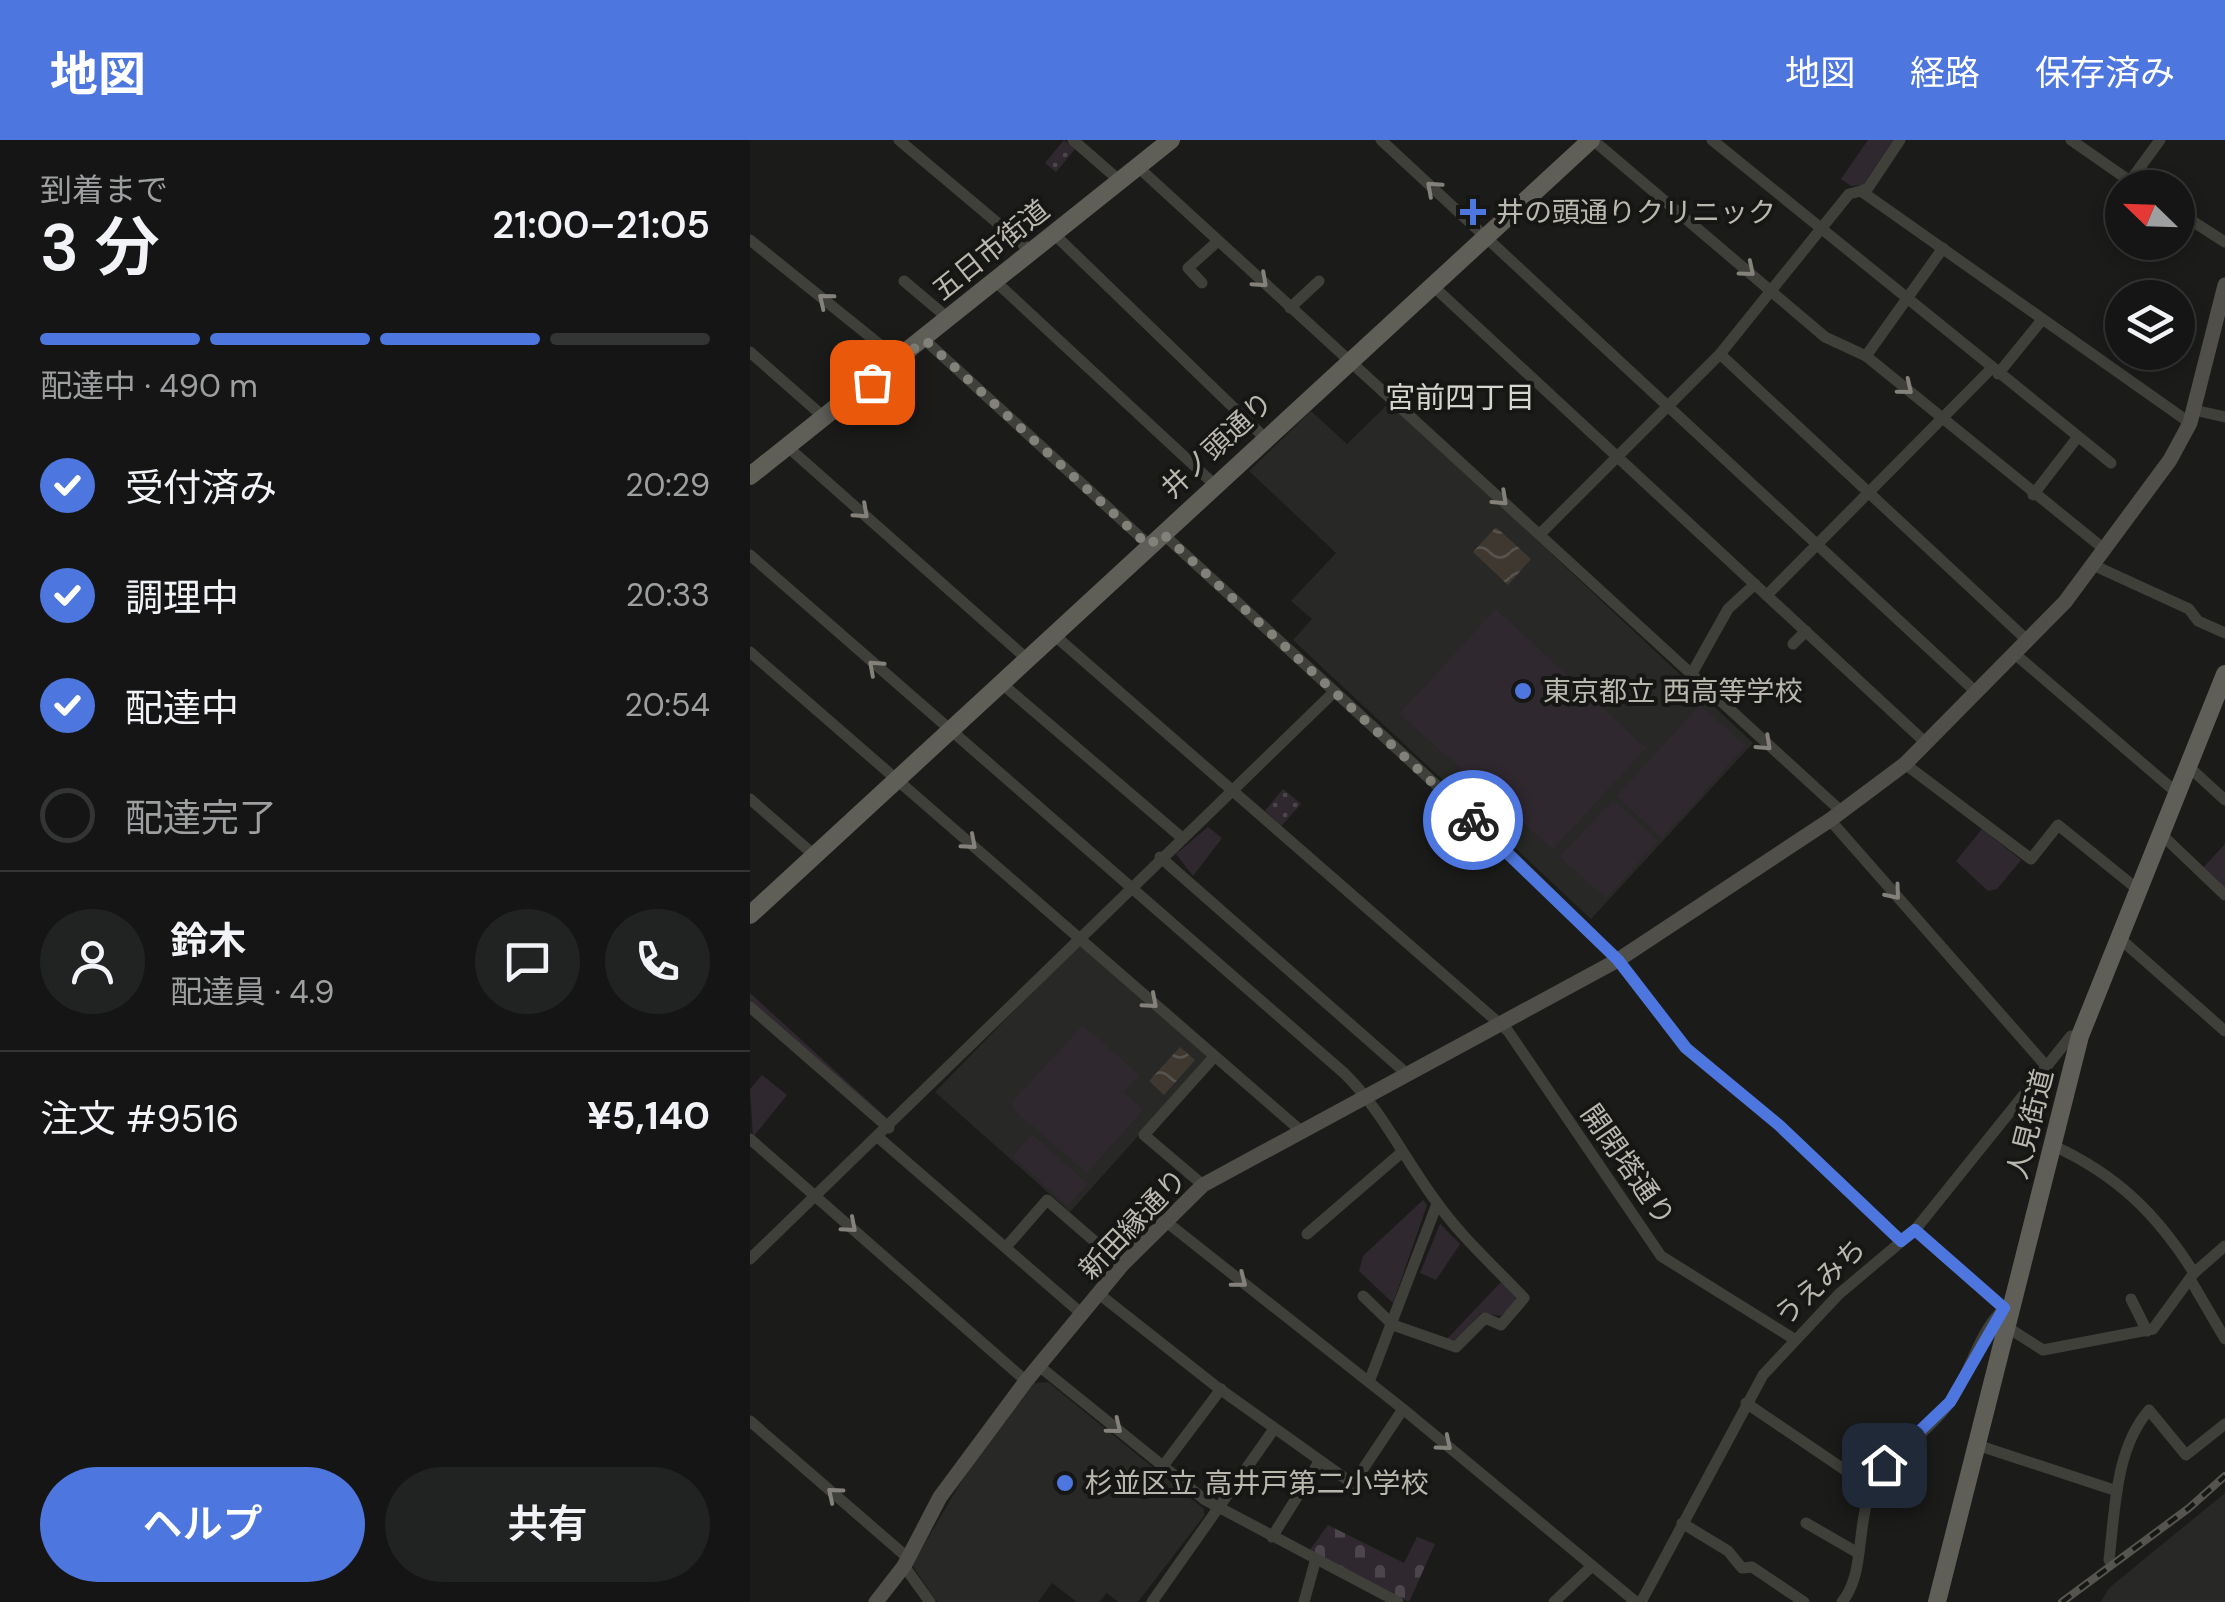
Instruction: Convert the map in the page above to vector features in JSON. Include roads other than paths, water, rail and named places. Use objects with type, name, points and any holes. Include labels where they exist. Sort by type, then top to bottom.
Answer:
[{"type":"main road","name":"五日市街道","points":[[750,475],[826,419],[1171,140]]},
{"type":"main road","name":"井ノ頭通り","points":[[754,903],[814,855],[1592,140]]},
{"type":"main road","name":"人見街道","points":[[1937,1602],[2008,1327],[2009,1304],[2054,1146],[2080,1036],[2136,888],[2225,674]]},
{"type":"street","points":[[899,140],[1032,252]]},
{"type":"street","points":[[1073,140],[1120,180]]},
{"type":"street","points":[[1381,140],[1669,403],[1976,692]]},
{"type":"street","points":[[1592,140],[1825,337],[1866,356],[2104,549]]},
{"type":"street","points":[[1712,140],[2111,463]]},
{"type":"street","points":[[1540,534],[1720,354],[1849,194],[1868,188],[1900,140]]},
{"type":"street","points":[[2071,140],[2115,170]]},
{"type":"street","points":[[2143,170],[2160,140]]},
{"type":"street","points":[[1138,166],[1692,675],[1836,816],[2047,1067]]},
{"type":"street","points":[[1861,191],[2041,321],[2192,416],[2225,417]]},
{"type":"street","points":[[2195,223],[2225,242]]},
{"type":"street","points":[[1054,234],[1266,438]]},
{"type":"street","points":[[750,240],[898,360]]},
{"type":"street","points":[[1202,283],[1188,268],[1218,241]]},
{"type":"street","points":[[1866,356],[1943,248]]},
{"type":"street","points":[[904,281],[949,319]]},
{"type":"street","points":[[995,281],[1215,485]]},
{"type":"street","points":[[1290,308],[1320,281]]},
{"type":"street","name":"新田縁通り","points":[[876,1602],[906,1562],[940,1498],[1026,1381],[1122,1265],[1203,1185],[1618,960],[1836,816],[1905,764],[2028,640],[2093,565],[2148,492],[2192,416],[2225,285]]},
{"type":"street","points":[[1434,286],[1926,742]]},
{"type":"street","points":[[1767,595],[1942,418],[1995,372],[2041,321]]},
{"type":"street","points":[[925,340],[1334,692],[1618,960],[1686,1048],[1780,1126],[1901,1241]]},
{"type":"street","points":[[750,352],[826,419]]},
{"type":"street","points":[[1720,354],[2028,640]]},
{"type":"street","points":[[2033,494],[2078,438]]},
{"type":"street","points":[[789,448],[1026,658]]},
{"type":"street","points":[[750,555],[1367,1096],[1437,1204],[1478,1254],[1524,1298],[1500,1325],[1485,1318],[1456,1347],[1393,1325],[1363,1296]]},
{"type":"street","points":[[2093,565],[2189,609],[2198,621],[2225,632]]},
{"type":"street","points":[[1692,675],[1728,608],[1756,584]]},
{"type":"street","points":[[1792,644],[1806,631]]},
{"type":"street","name":"開閉塔通り","points":[[1054,634],[1508,1031],[1661,1256],[1794,1339]]},
{"type":"street","points":[[750,652],[1301,1131]]},
{"type":"street","points":[[2015,654],[2177,792]]},
{"type":"street","points":[[1000,682],[1182,837]]},
{"type":"street","points":[[750,1260],[1334,692]]},
{"type":"street","points":[[1905,764],[2031,859],[2058,825],[2136,888]]},
{"type":"street","points":[[2188,767],[2225,800]]},
{"type":"street","points":[[750,799],[814,855]]},
{"type":"street","points":[[2160,833],[2225,895]]},
{"type":"street","points":[[1160,858],[1406,1073]]},
{"type":"street","points":[[2117,936],[2223,1026]]},
{"type":"street","points":[[750,1007],[1006,1248],[1082,1314]]},
{"type":"street","name":"うえみち","points":[[1638,1602],[1746,1403],[1794,1339],[1915,1230],[2071,1036],[2080,1036]]},
{"type":"street","points":[[1203,1185],[1144,1136],[1214,1057]]},
{"type":"street","points":[[750,1139],[1026,1381]]},
{"type":"street","points":[[2054,1146],[2084,1160],[2142,1202],[2192,1276],[2225,1339]]},
{"type":"street","points":[[1307,1234],[1401,1152]]},
{"type":"street","points":[[1006,1248],[1047,1200],[1122,1265]]},
{"type":"street","points":[[1370,1382],[1437,1204]]},
{"type":"street","points":[[1164,1220],[1370,1382],[1638,1602]]},
{"type":"street","points":[[1842,1602],[1853,1583],[1873,1489],[1884,1465],[1950,1402],[2009,1304],[1915,1230]]},
{"type":"street","points":[[2008,1327],[2043,1350],[2148,1331],[2162,1320],[2192,1276],[2225,1246]]},
{"type":"street","points":[[1099,1294],[1221,1390],[1353,1484],[1403,1409]]},
{"type":"street","points":[[2131,1298],[2148,1331]]},
{"type":"street","points":[[1039,1366],[1220,1509],[1398,1602]]},
{"type":"street","points":[[1163,1466],[1221,1390]]},
{"type":"street","points":[[1746,1403],[1873,1489]]},
{"type":"street","points":[[2109,1560],[2117,1491],[2138,1423],[2148,1410],[2186,1454],[2225,1424]]},
{"type":"street","points":[[750,1421],[906,1562],[930,1602]]},
{"type":"street","points":[[1152,1602],[1274,1429]]},
{"type":"street","points":[[1977,1445],[2117,1491]]},
{"type":"street","points":[[1272,1537],[1319,1462]]},
{"type":"street","points":[[1682,1523],[1728,1551],[1742,1568],[1752,1567],[1804,1602]]},
{"type":"street","points":[[1806,1523],[1858,1553]]},
{"type":"street","points":[[1304,1602],[1315,1562]]},
{"type":"street","points":[[1554,1602],[1592,1566]]},
{"type":"water","points":[[1496,527],[1531,559],[1508,585],[1473,552]]},
{"type":"water","points":[[1180,1047],[1195,1060],[1164,1095],[1149,1081]]},
{"type":"railway","points":[[2062,1602],[2189,1508],[2225,1476]]},
{"type":"place","name":"井の頭通りクリニック","points":[[1473,212]]},
{"type":"place","name":"東京都立 西高等学校","points":[[1523,691]]},
{"type":"place","name":"杉並区立 高井戸第二小学校","points":[[1065,1483]]},
{"type":"district","name":"宮前四丁目","points":[[1460,397]]}]
